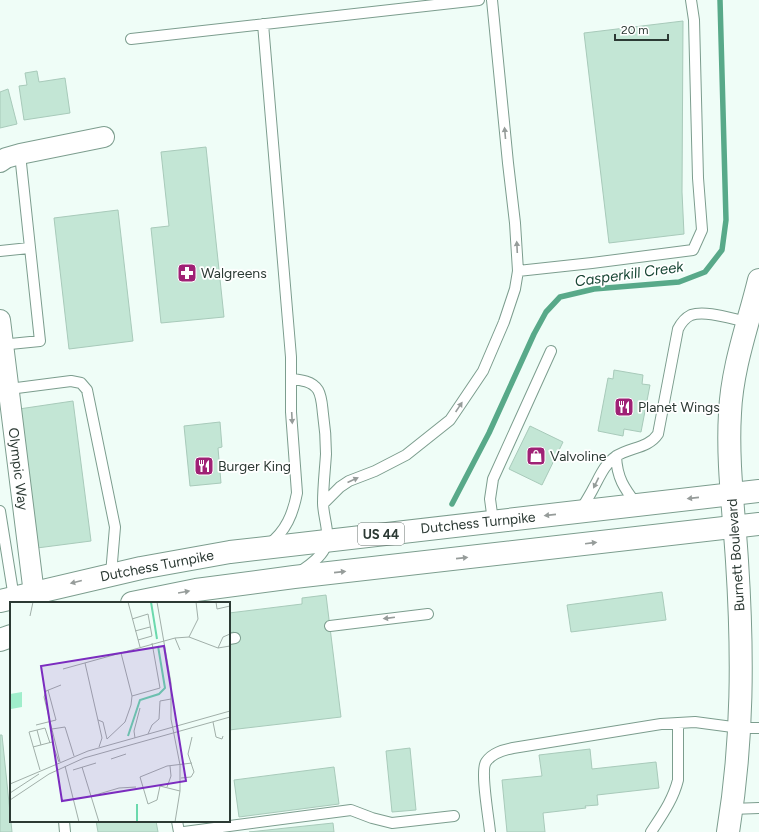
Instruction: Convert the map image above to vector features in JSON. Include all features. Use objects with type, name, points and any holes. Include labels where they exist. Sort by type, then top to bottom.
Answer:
[{"type":"main road","name":"Burnett Boulevard","points":[[728,832],[731,809],[750,728],[742,669],[735,527],[729,445],[730,407],[737,360],[759,280]]},
{"type":"main road","name":"Dutchess Turnpike","points":[[12,600],[111,574],[179,560],[259,548],[759,491]]},
{"type":"main road","name":"US 44","points":[[137,602],[196,590],[259,581],[759,524]]},
{"type":"main road","points":[[0,640],[10,636]]},
{"type":"street","points":[[0,162],[6,158],[20,154],[104,137]]},
{"type":"street","name":"Olympic Way","points":[[0,320],[8,389],[12,600]]},
{"type":"lane","points":[[131,39],[479,0]]},
{"type":"lane","points":[[323,504],[330,495],[349,481],[375,471],[406,455],[450,420],[483,371],[504,322],[515,289],[518,271],[516,223],[508,162],[492,0]]},
{"type":"lane","points":[[518,271],[693,250],[702,230],[698,178],[694,20],[691,0]]},
{"type":"lane","points":[[259,548],[278,537],[285,528],[295,506],[297,493],[293,436],[291,357],[263,24]]},
{"type":"lane","points":[[2,345],[40,341],[20,154]]},
{"type":"lane","points":[[0,251],[29,248]]},
{"type":"lane","points":[[580,511],[603,470],[616,456],[648,444],[658,434],[678,329],[681,323],[691,315],[701,314],[748,322]]},
{"type":"lane","points":[[493,521],[490,499],[493,479],[551,351]]},
{"type":"lane","points":[[259,581],[302,570],[318,558],[324,549],[327,540],[323,504],[326,440],[322,404],[318,391],[314,385],[301,380],[291,379]]},
{"type":"lane","points":[[8,389],[71,381],[81,383],[87,390],[115,527],[111,574]]},
{"type":"lane","points":[[616,456],[616,467],[620,480],[637,504]]},
{"type":"lane","points":[[0,511],[12,600]]},
{"type":"lane","points":[[330,626],[428,614]]},
{"type":"lane","points":[[490,832],[483,772],[486,762],[492,755],[501,750],[661,724],[695,722],[750,728]]},
{"type":"lane","points":[[651,832],[672,798],[678,780],[678,723]]},
{"type":"lane","points":[[731,809],[759,808]]},
{"type":"lane","points":[[184,832],[351,810],[372,818],[392,823],[454,816]]},
{"type":"lane","points":[[64,822],[65,832]]},
{"type":"lane","points":[[177,822],[179,832]]},
{"type":"building","points":[[683,21],[682,192],[684,234],[609,243],[584,33]]},
{"type":"building","points":[[37,71],[39,82],[65,78],[70,113],[24,120],[19,86],[27,85],[25,73]]},
{"type":"building","points":[[8,89],[17,124],[0,128],[0,92]]},
{"type":"building","name":"Walgreens","points":[[206,147],[224,317],[161,323],[151,228],[169,226],[161,152]]},
{"type":"building","points":[[118,210],[133,341],[69,349],[54,218]]},
{"type":"building","name":"Planet Wings","points":[[614,370],[643,375],[642,384],[650,385],[641,432],[624,429],[623,436],[598,431],[608,378],[613,379]]},
{"type":"building","points":[[73,401],[91,541],[37,548],[19,409]]},
{"type":"building","name":"Burger King","points":[[220,422],[222,447],[218,448],[221,483],[190,486],[184,426]]},
{"type":"building","name":"Valvoline","points":[[530,426],[563,442],[542,485],[509,469]]},
{"type":"building","points":[[662,592],[666,620],[571,632],[567,605]]},
{"type":"building","points":[[326,595],[341,717],[230,730],[230,641],[235,640],[234,632],[230,633],[230,613],[302,604],[302,598]]},
{"type":"building","points":[[0,735],[2,735],[12,832],[0,832]]},
{"type":"building","points":[[410,748],[416,810],[392,812],[386,751]]},
{"type":"building","points":[[590,749],[592,769],[656,762],[659,788],[597,795],[598,805],[585,806],[586,808],[543,813],[545,832],[507,832],[502,780],[542,776],[539,755]]},
{"type":"building","points":[[334,767],[339,804],[239,817],[234,780]]},
{"type":"building","points":[[96,822],[156,822],[158,832],[98,832]]},
{"type":"building","points":[[333,823],[334,832],[249,832]]},
{"type":"waterway","name":"Casperkill Creek","points":[[452,504],[489,433],[534,334],[546,312],[560,297],[594,289],[679,282],[705,272],[722,250],[726,220],[720,0]]},
{"type":"place","name":"Walgreens","points":[[187,273]]},
{"type":"place","name":"Planet Wings","points":[[624,407]]},
{"type":"place","name":"Valvoline","points":[[536,456]]},
{"type":"place","name":"Burger King","points":[[204,466]]}]
